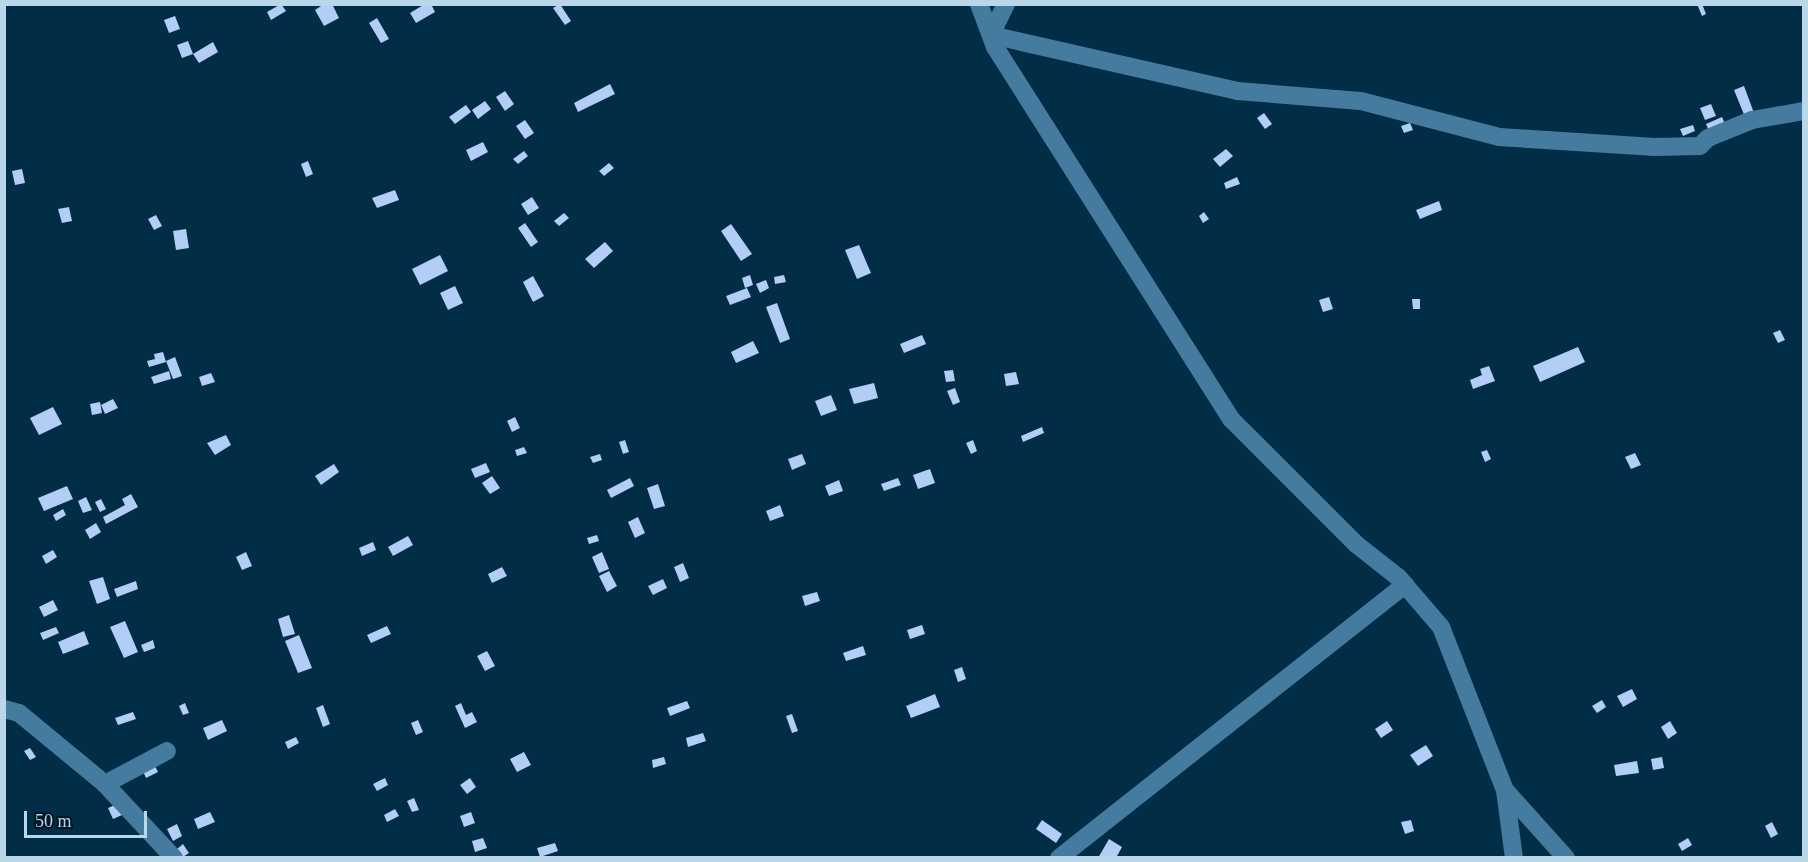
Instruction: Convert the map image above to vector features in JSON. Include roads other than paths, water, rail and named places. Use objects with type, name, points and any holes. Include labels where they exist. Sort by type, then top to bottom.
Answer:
[{"type":"street","points":[[979,4],[991,35],[1147,291],[1231,418],[1356,544],[1405,585],[1441,627],[1505,790],[1514,858]]},
{"type":"street","points":[[991,35],[1006,4]]},
{"type":"street","points":[[991,35],[1237,91],[1361,101],[1499,137],[1700,146],[1708,138],[1752,120],[1803,111]]},
{"type":"street","points":[[1059,858],[1405,585]]},
{"type":"street","points":[[4,709],[19,713],[105,784],[174,858]]},
{"type":"street","points":[[105,784],[167,751]]},
{"type":"street","points":[[1505,790],[1566,858]]}]
